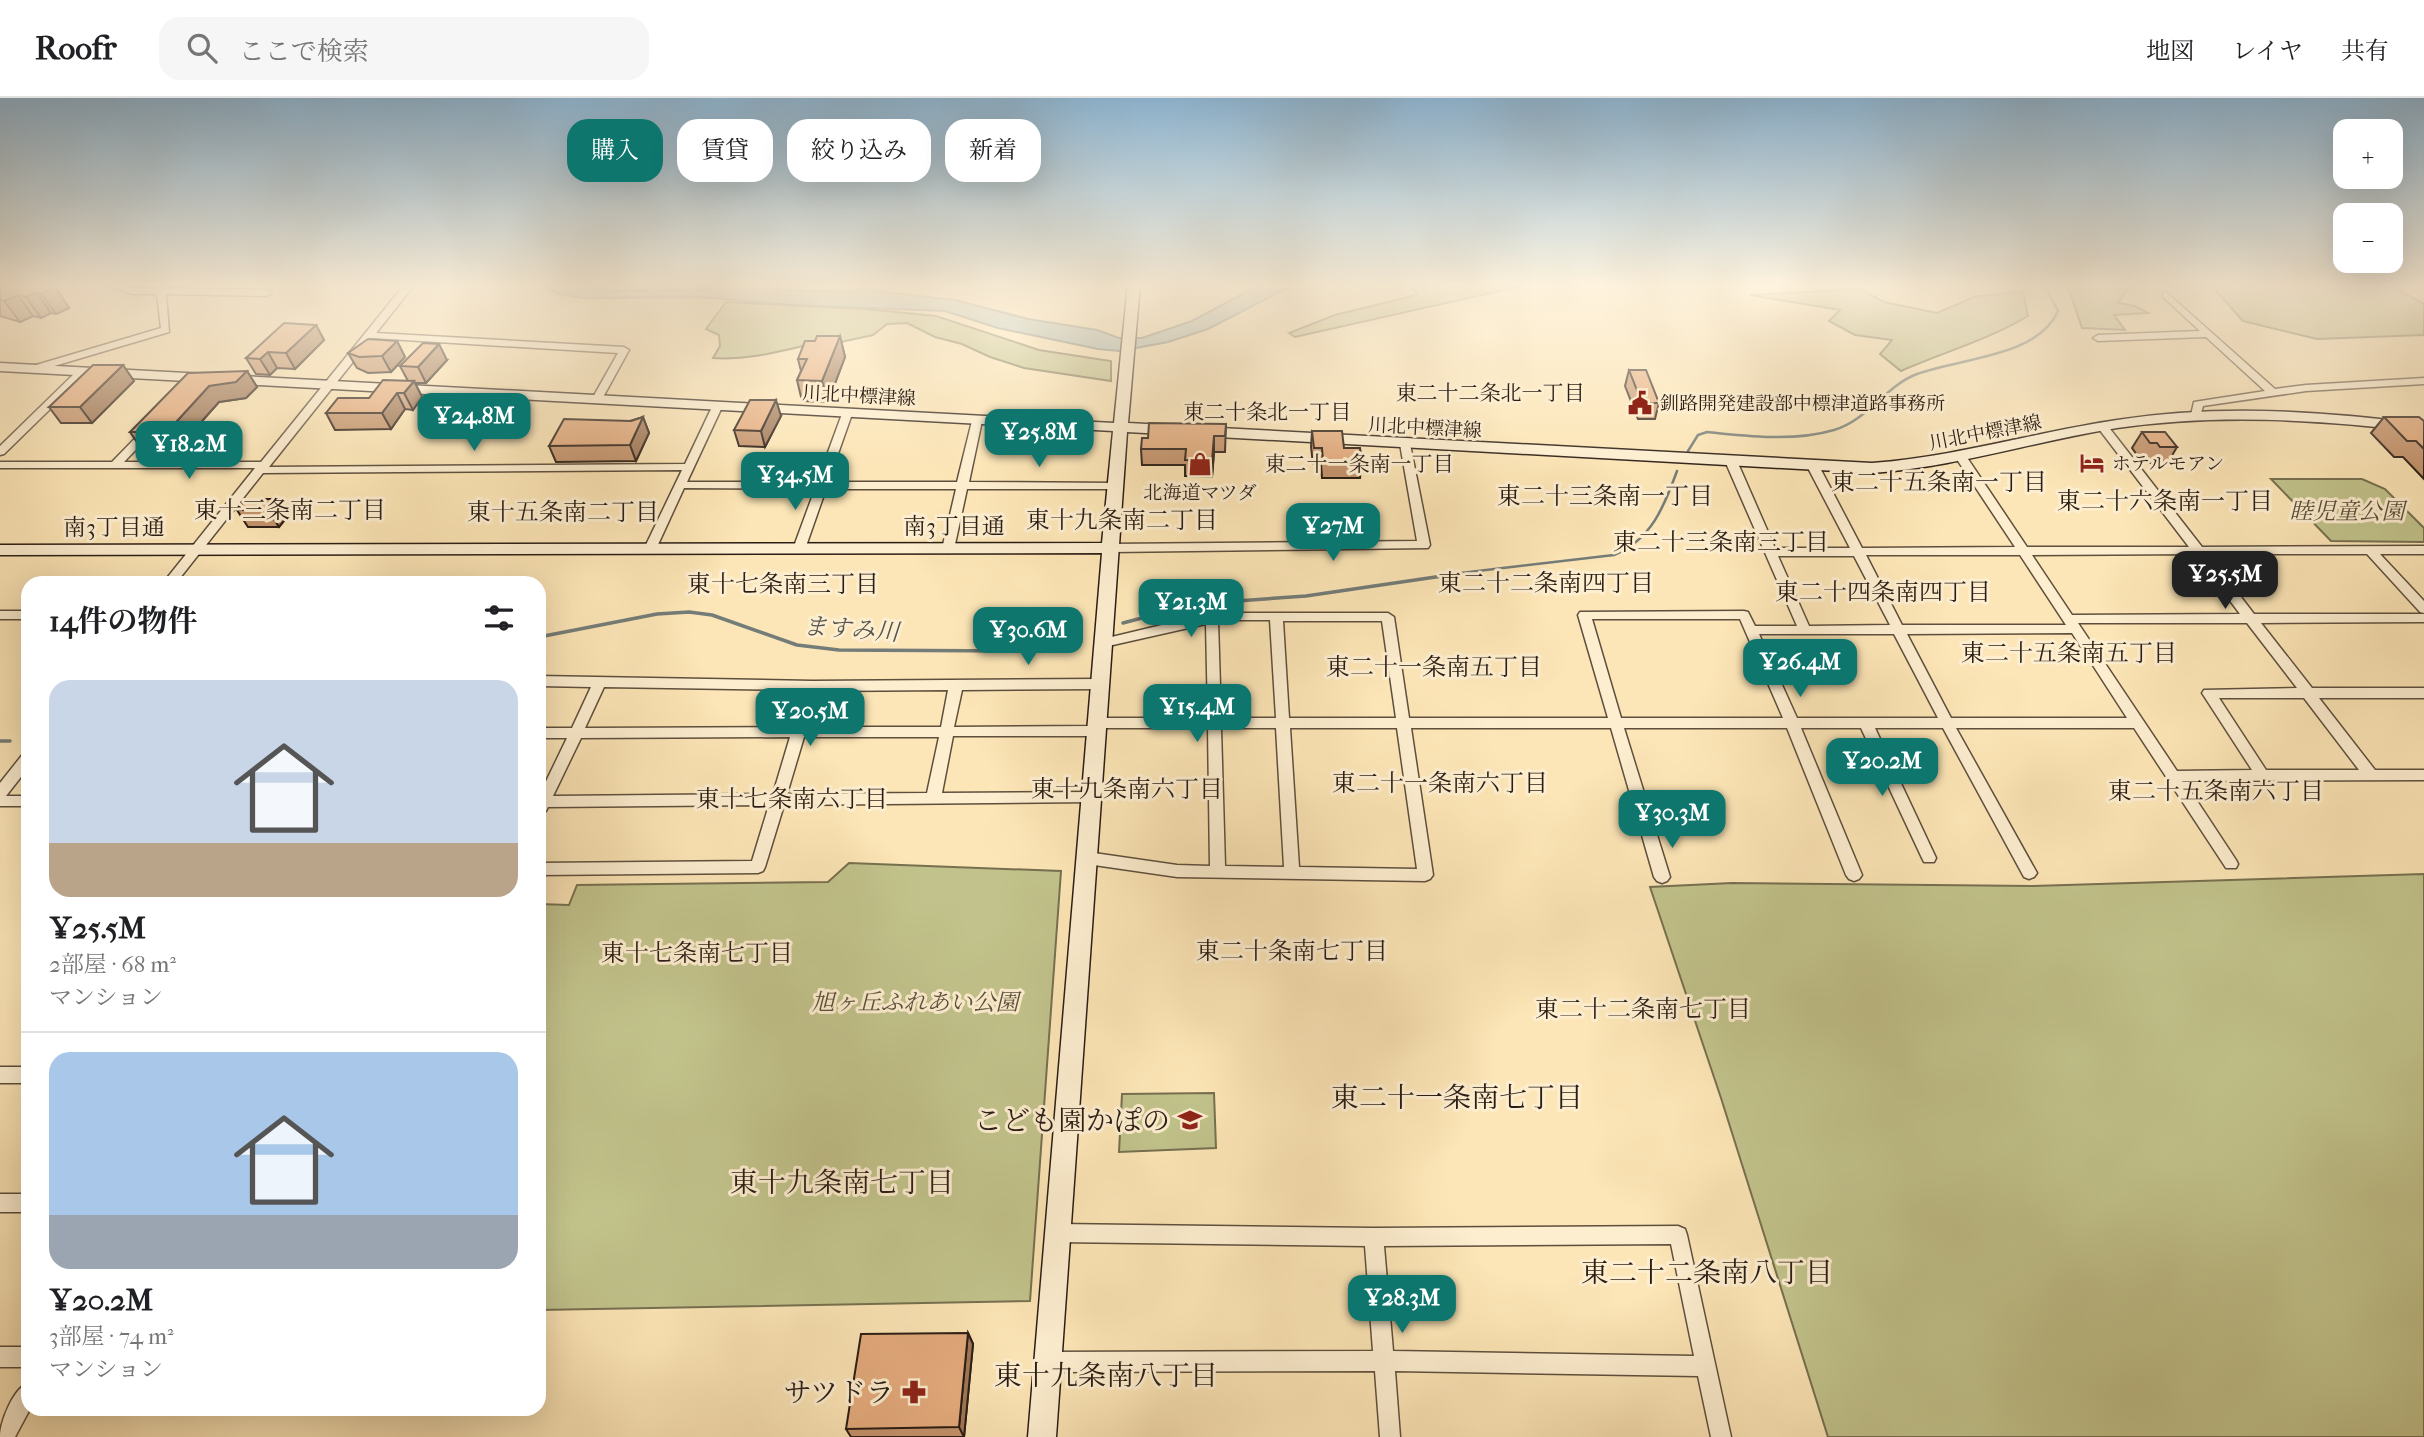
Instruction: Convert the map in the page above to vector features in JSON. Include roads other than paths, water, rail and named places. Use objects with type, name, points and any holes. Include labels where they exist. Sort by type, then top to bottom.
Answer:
[{"type":"main road","points":[[1042,1437],[1115,486],[1128,346]]},
{"type":"main road","name":"川北中標津線","points":[[0,368],[82,372],[194,383],[330,384],[1813,466],[1896,467],[1962,458],[2104,427],[2196,415],[2346,418],[2424,428]]},
{"type":"main road","name":"南3丁目通","points":[[0,550],[1111,548]]},
{"type":"street","points":[[30,370],[110,346]]},
{"type":"street","points":[[175,576],[358,346]]},
{"type":"street","points":[[578,346],[624,349],[597,399]]},
{"type":"street","points":[[2222,346],[2272,392]]},
{"type":"street","points":[[0,452],[82,372]]},
{"type":"street","points":[[2196,415],[2198,404],[2272,392],[2424,381]]},
{"type":"street","points":[[650,548],[718,407]]},
{"type":"street","points":[[799,549],[847,414]]},
{"type":"street","points":[[114,466],[161,417]]},
{"type":"street","points":[[948,549],[976,421]]},
{"type":"street","points":[[2407,425],[2424,441]]},
{"type":"street","points":[[2104,427],[2371,775]]},
{"type":"street","points":[[1111,548],[1424,545],[1405,444]]},
{"type":"street","points":[[1962,458],[2231,864]]},
{"type":"street","points":[[1731,461],[1805,630]]},
{"type":"street","points":[[0,465],[689,467]]},
{"type":"street","points":[[1813,466],[1947,723],[2029,873]]},
{"type":"street","points":[[681,485],[1115,486]]},
{"type":"street","points":[[2370,550],[2424,608]]},
{"type":"street","points":[[1772,552],[2424,550]]},
{"type":"street","points":[[0,615],[21,615]]},
{"type":"street","points":[[1661,877],[1584,615],[1744,615],[1854,876]]},
{"type":"street","points":[[1276,616],[1292,872]]},
{"type":"street","points":[[1087,858],[1177,871],[1425,875],[1388,617],[1212,617],[1104,643]]},
{"type":"street","points":[[1212,617],[1218,870]]},
{"type":"street","points":[[1752,630],[1900,630],[2252,619],[2424,618]]},
{"type":"street","points":[[546,681],[812,686],[1100,684]]},
{"type":"street","points":[[546,795],[600,682]]},
{"type":"street","points":[[933,800],[956,685]]},
{"type":"street","points":[[546,869],[758,867],[812,686]]},
{"type":"street","points":[[2262,775],[2209,693],[2424,693]]},
{"type":"street","points":[[1866,723],[1929,858]]},
{"type":"street","points":[[546,733],[947,731],[1214,724],[2137,723]]},
{"type":"street","points":[[0,793],[21,767]]},
{"type":"street","points":[[2172,776],[2424,775]]},
{"type":"street","points":[[546,805],[777,799],[1092,797]]},
{"type":"street","points":[[0,801],[21,801]]},
{"type":"street","points":[[0,1075],[21,1075]]},
{"type":"street","points":[[0,1203],[21,1203]]},
{"type":"street","points":[[1058,1233],[1374,1237],[1678,1235],[1721,1437]]},
{"type":"street","points":[[1374,1237],[1390,1437]]},
{"type":"street","points":[[0,1357],[21,1357]]},
{"type":"street","points":[[1048,1362],[1384,1361],[1706,1366]]},
{"type":"street","points":[[4,1437],[21,1406]]},
{"type":"water","points":[[1086,346],[1144,346],[1120,351]]},
{"type":"waterway","name":"ますみ川","points":[[1688,451],[1698,435],[1707,432],[1787,437],[1834,430],[1857,419],[1906,379],[2017,346]]},
{"type":"waterway","name":"ますみ川","points":[[1444,575],[1614,555],[1627,549],[1647,531],[1661,509],[1677,471]]},
{"type":"waterway","name":"ますみ川","points":[[1123,623],[1172,610],[1237,601],[1306,596],[1456,574]]},
{"type":"waterway","name":"ますみ川","points":[[546,636],[657,614],[689,612],[712,615],[797,645],[839,650],[1012,651],[1033,649],[1081,636]]},
{"type":"waterway","name":"ますみ川","points":[[0,741],[10,741]]},
{"type":"place","name":"釧路開発建設部中標津道路事務所","points":[[1640,403]]},
{"type":"place","name":"ホテルモアン","points":[[2092,463]]},
{"type":"place","name":"北海道マツダ","points":[[1200,464]]},
{"type":"place","name":"こども園かぽの","points":[[1190,1120]]},
{"type":"place","name":"サツドラ","points":[[914,1392]]},
{"type":"district","name":"東二十二条北一丁目","points":[[1490,393]]},
{"type":"district","name":"東二十条北一丁目","points":[[1267,412]]},
{"type":"district","name":"東二十一条南一丁目","points":[[1359,464]]},
{"type":"district","name":"東二十五条南一丁目","points":[[1939,482]]},
{"type":"district","name":"東二十三条南一丁目","points":[[1605,496]]},
{"type":"district","name":"東二十六条南一丁目","points":[[2165,501]]},
{"type":"district","name":"東十三条南二丁目","points":[[290,510]]},
{"type":"district","name":"東十五条南二丁目","points":[[563,512]]},
{"type":"district","name":"東十九条南二丁目","points":[[1122,520]]},
{"type":"district","name":"東二十三条南三丁目","points":[[1721,542]]},
{"type":"district","name":"東二十二条南四丁目","points":[[1546,583]]},
{"type":"district","name":"東十七条南三丁目","points":[[783,584]]},
{"type":"district","name":"東二十四条南四丁目","points":[[1883,592]]},
{"type":"district","name":"東二十五条南五丁目","points":[[2069,653]]},
{"type":"district","name":"東二十一条南五丁目","points":[[1434,667]]},
{"type":"district","name":"東二十一条南六丁目","points":[[1440,783]]},
{"type":"district","name":"東十九条南六丁目","points":[[1127,789]]},
{"type":"district","name":"東二十五条南六丁目","points":[[2216,791]]},
{"type":"district","name":"東十七条南六丁目","points":[[792,799]]},
{"type":"district","name":"東二十条南七丁目","points":[[1292,951]]},
{"type":"district","name":"東十七条南七丁目","points":[[697,953]]},
{"type":"district","name":"東二十二条南七丁目","points":[[1643,1009]]},
{"type":"district","name":"東二十一条南七丁目","points":[[1457,1097]]},
{"type":"district","name":"東十九条南七丁目","points":[[842,1182]]},
{"type":"district","name":"東二十二条南八丁目","points":[[1707,1272]]},
{"type":"district","name":"東十九条南八丁目","points":[[1106,1375]]},
{"type":"park label","name":"睦児童公園","points":[[2347,511]]},
{"type":"park label","name":"旭ヶ丘ふれあい公園","points":[[915,1002]]}]
